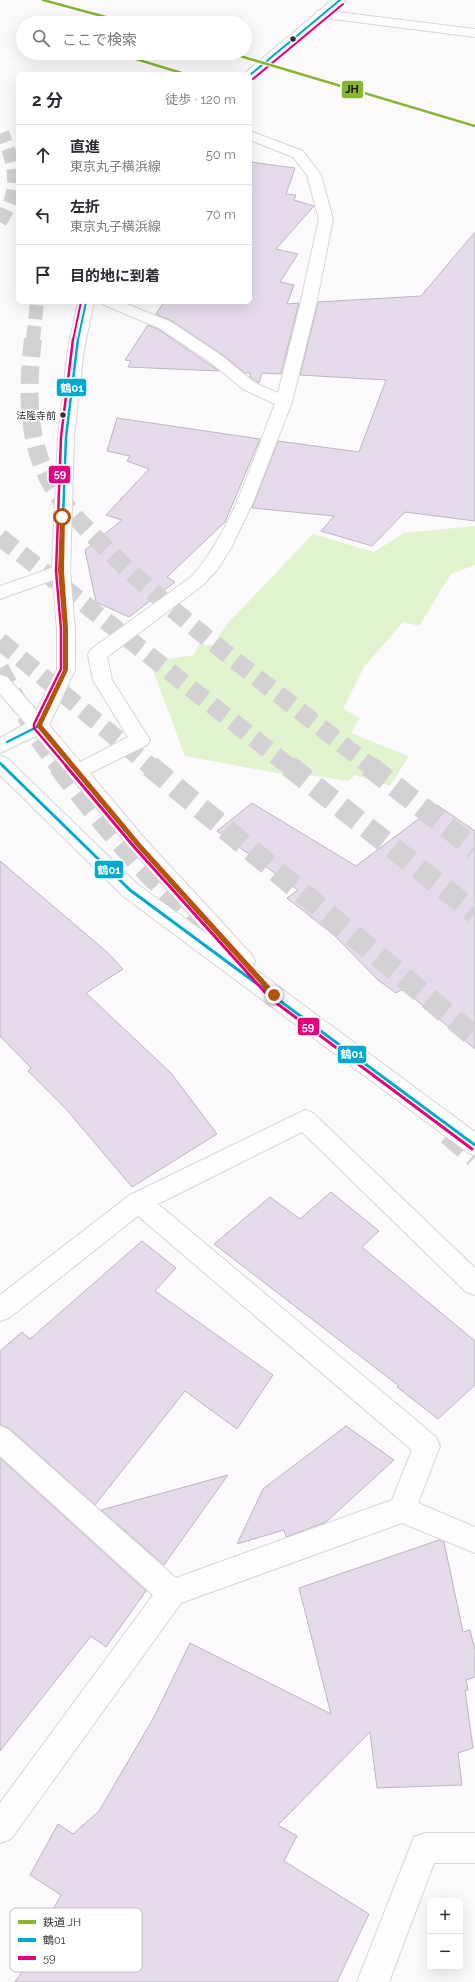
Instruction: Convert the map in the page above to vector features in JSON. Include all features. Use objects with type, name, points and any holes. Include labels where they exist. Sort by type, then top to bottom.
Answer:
[{"type":"main road","points":[[252,73],[321,14],[340,0]]},
{"type":"main road","points":[[321,14],[475,33]]},
{"type":"main road","points":[[78,772],[140,740],[102,680],[97,655],[197,581],[211,566],[222,548],[245,500],[284,402],[310,298],[326,219],[314,175],[298,154],[252,136]]},
{"type":"main road","points":[[0,746],[39,726],[66,670],[66,629],[61,571],[66,437],[76,349],[86,304]]},
{"type":"main road","points":[[114,304],[164,325],[216,359],[249,386],[284,402]]},
{"type":"main road","points":[[0,593],[61,571]]},
{"type":"main road","points":[[0,682],[139,845],[274,995]]},
{"type":"main road","points":[[0,762],[130,890],[475,1144]]},
{"type":"main road","points":[[0,1310],[138,1202],[305,1120],[475,1284]]},
{"type":"main road","points":[[138,1202],[427,1446],[402,1510]]},
{"type":"main road","points":[[0,1439],[172,1593]]},
{"type":"main road","points":[[0,1828],[172,1593],[402,1510],[475,1540]]},
{"type":"main road","points":[[373,1982],[425,1848],[475,1848]]},
{"type":"green space","points":[[475,526],[475,565],[451,574],[419,626],[403,622],[364,667],[343,709],[360,718],[351,733],[409,756],[390,786],[355,775],[349,781],[300,774],[293,776],[185,756],[150,662],[194,655],[199,644],[213,645],[227,624],[313,534],[374,552],[404,533]]},
{"type":"building","points":[[252,162],[295,168],[286,194],[296,195],[294,200],[314,206],[276,249],[298,254],[280,282],[294,285],[287,304],[299,303],[281,374],[262,373],[259,383],[250,377],[250,373],[245,373],[223,355],[172,321],[156,314],[163,304],[252,304]]},
{"type":"building","points":[[475,232],[475,521],[405,512],[372,546],[321,531],[334,516],[252,508],[278,441],[359,452],[386,380],[300,375],[318,302],[421,296]]},
{"type":"building","points":[[148,325],[158,329],[219,371],[128,367],[131,361],[125,360]]},
{"type":"building","points":[[117,418],[260,439],[225,522],[167,577],[175,582],[129,617],[96,602],[85,550],[122,520],[106,515],[149,469],[127,461],[130,456],[107,451]]},
{"type":"building","points":[[252,803],[356,866],[437,805],[475,831],[475,1049],[403,989],[396,993],[378,980],[334,935],[287,898],[298,890],[217,831]]},
{"type":"building","points":[[0,861],[107,952],[123,969],[86,993],[171,1073],[217,1134],[132,1187],[66,1109],[28,1071],[31,1068],[0,1036]]},
{"type":"building","points":[[331,1192],[379,1231],[362,1247],[475,1341],[475,1385],[438,1419],[397,1387],[399,1386],[214,1244],[270,1197],[300,1219]]},
{"type":"building","points":[[142,1241],[176,1268],[155,1291],[273,1375],[237,1429],[185,1391],[95,1505],[10,1429],[0,1425],[0,1351],[22,1332],[30,1339]]},
{"type":"building","points":[[346,1426],[394,1460],[326,1522],[286,1537],[284,1530],[237,1544],[263,1489]]},
{"type":"building","points":[[0,1458],[146,1591],[106,1647],[91,1636],[0,1751]]},
{"type":"building","points":[[228,1475],[164,1565],[101,1510]]},
{"type":"building","points":[[439,1540],[444,1542],[463,1632],[470,1630],[475,1650],[475,1677],[466,1680],[468,1690],[465,1690],[473,1748],[458,1753],[462,1785],[377,1788],[370,1732],[278,1825],[297,1836],[284,1861],[369,1914],[337,1982],[15,1982],[22,1972],[142,1972],[142,1908],[54,1908],[61,1895],[30,1875],[58,1824],[73,1834],[99,1811],[154,1717],[190,1643],[331,1714],[299,1588]]},
{"type":"tunnel","points":[[0,222],[7,210],[14,189],[11,157],[2,133]]},
{"type":"tunnel","points":[[33,340],[37,304]]},
{"type":"tunnel","points":[[33,339],[30,372],[30,405],[34,438],[38,454],[50,483],[67,507],[76,518],[148,588],[210,641],[371,767]]},
{"type":"tunnel","points":[[0,537],[290,767]]},
{"type":"tunnel","points":[[0,641],[151,767]]},
{"type":"tunnel","points":[[0,668],[38,739],[59,767]]},
{"type":"tunnel","points":[[59,766],[93,810],[129,852],[167,892],[208,929]]},
{"type":"tunnel","points":[[150,766],[475,1037]]},
{"type":"tunnel","points":[[289,766],[475,913]]},
{"type":"tunnel","points":[[369,766],[475,849]]},
{"type":"tunnel","points":[[448,1134],[475,1157]]},
{"type":"rail line","name":"JH","points":[[43,0],[102,16]]},
{"type":"rail line","name":"JH","points":[[139,60],[178,72]]},
{"type":"rail line","name":"JH","points":[[252,60],[475,126]]},
{"type":"transit line","name":"鶴01","points":[[252,73],[340,0]]},
{"type":"transit line","name":"59","points":[[253,79],[343,4]]},
{"type":"transit line","name":"59","points":[[81,304],[71,348],[61,437],[56,571],[61,629],[61,669],[34,724],[34,728],[135,848],[271,999],[472,1149]]},
{"type":"transit line","name":"鶴01","points":[[7,742],[39,726],[66,670],[66,629],[61,571],[66,437],[76,349],[86,304]]},
{"type":"transit line","name":"鶴01","points":[[39,726],[139,845],[205,918]]},
{"type":"transit line","name":"鶴01","points":[[0,763],[130,890],[475,1145]]},
{"type":"place","name":"法隆寺前","points":[[63,415]]},
{"type":"route","points":[[62,517],[61,571],[66,629],[66,670],[39,726],[139,845],[274,995]]}]
